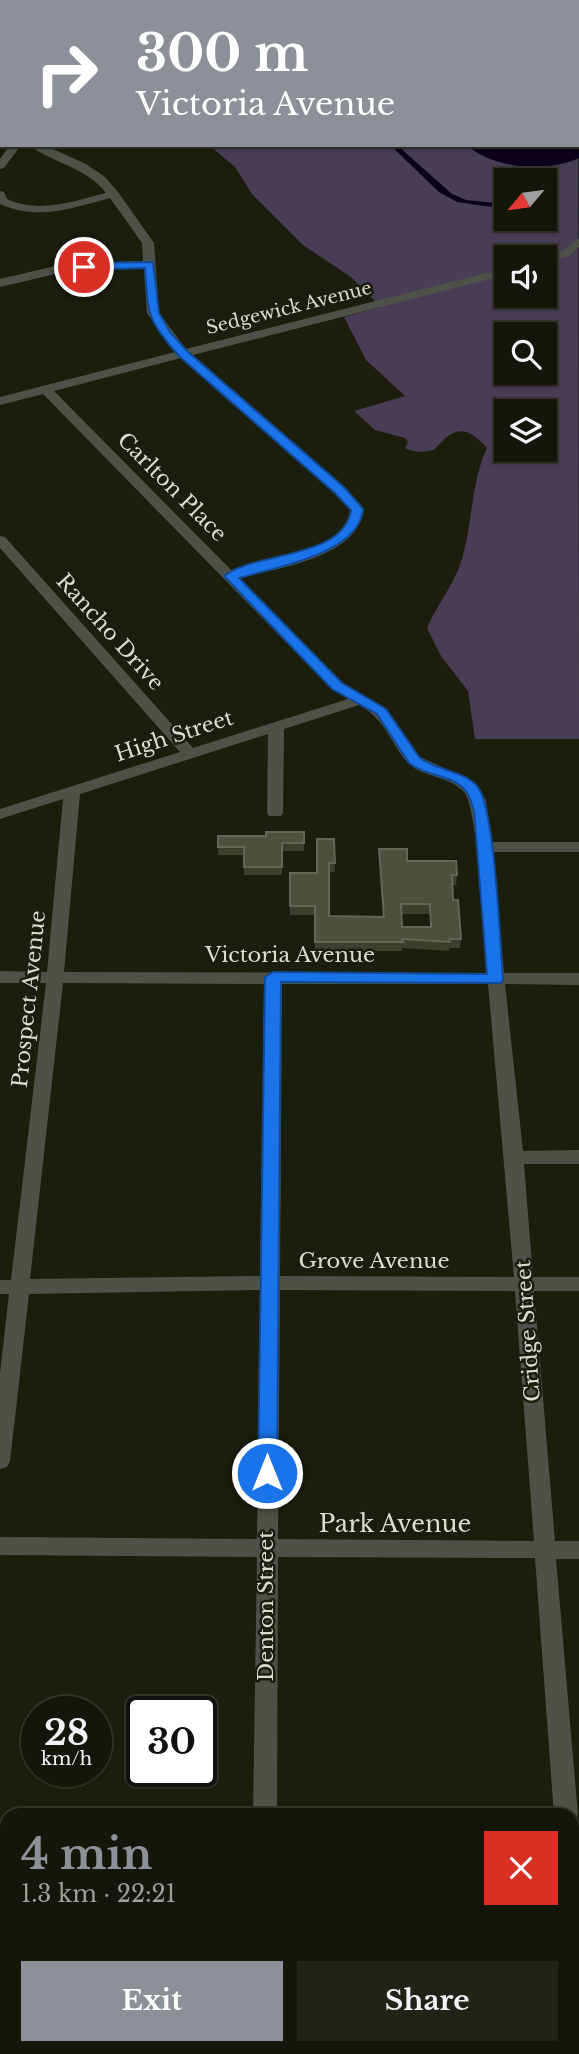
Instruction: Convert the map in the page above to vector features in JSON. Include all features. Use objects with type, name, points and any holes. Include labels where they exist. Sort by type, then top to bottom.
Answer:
[{"type":"street","points":[[0,166],[14,147]]},
{"type":"street","points":[[39,147],[82,166],[101,179],[148,243],[153,313],[166,334],[183,353],[341,491],[357,509],[356,522],[345,535],[318,550],[230,576]]},
{"type":"street","points":[[0,194],[2,201],[15,208],[30,211],[114,194]]},
{"type":"street","points":[[557,257],[565,254],[579,241]]},
{"type":"street","points":[[0,283],[64,268],[150,264]]},
{"type":"street","name":"Sedgewick Avenue","points":[[0,401],[494,274]]},
{"type":"street","name":"Carlton Place","points":[[46,390],[337,686],[382,712],[414,760],[421,766],[452,776],[472,789],[482,811],[485,847]]},
{"type":"street","name":"Rancho Drive","points":[[0,540],[189,753]]},
{"type":"street","name":"High Street","points":[[0,814],[363,699]]},
{"type":"street","points":[[275,813],[276,725]]},
{"type":"street","name":"Prospect Avenue","points":[[0,1461],[10,1287],[55,977],[72,791]]},
{"type":"street","points":[[485,847],[579,847]]},
{"type":"street","name":"Cridge Street","points":[[485,847],[514,1158],[565,1808]]},
{"type":"street","name":"Victoria Avenue","points":[[0,977],[579,979]]},
{"type":"street","name":"Denton Street","points":[[265,1808],[273,977]]},
{"type":"street","points":[[514,1158],[579,1157]]},
{"type":"street","name":"Grove Avenue","points":[[10,1287],[269,1283],[579,1284]]},
{"type":"street","name":"Park Avenue","points":[[0,1546],[579,1550]]},
{"type":"shaded area","points":[[211,147],[578,147],[579,739],[475,739],[468,691],[441,656],[427,628],[460,565],[477,476],[487,448],[472,435],[460,431],[448,437],[434,450],[412,451],[405,448],[408,442],[405,438],[375,430],[354,411],[405,396],[366,360],[344,317],[381,307],[351,277],[303,245],[252,194],[235,167]]},
{"type":"shaded area","points":[[392,147],[399,147],[452,194],[466,200],[494,203],[494,207],[457,202],[439,192]]},
{"type":"shaded area","points":[[470,147],[578,147],[579,158],[567,163],[537,167],[506,164]]},
{"type":"building","points":[[266,832],[304,832],[304,843],[282,843],[282,867],[244,867],[244,847],[218,847],[218,836],[266,836]]},
{"type":"building","points":[[317,839],[334,839],[335,863],[329,863],[329,916],[384,917],[379,849],[407,849],[407,861],[456,861],[457,875],[452,875],[453,900],[458,900],[461,939],[449,939],[450,942],[402,939],[403,942],[315,942],[315,906],[290,906],[290,873],[317,873]],"holes":[[[401,904],[430,904],[431,927],[402,927]]]},
{"type":"route","points":[[84,267],[150,264],[153,313],[166,334],[183,353],[341,491],[357,509],[356,522],[345,535],[318,550],[230,576],[337,686],[382,712],[414,760],[421,766],[452,776],[472,789],[482,811],[496,979],[273,977],[267,1473]]}]
